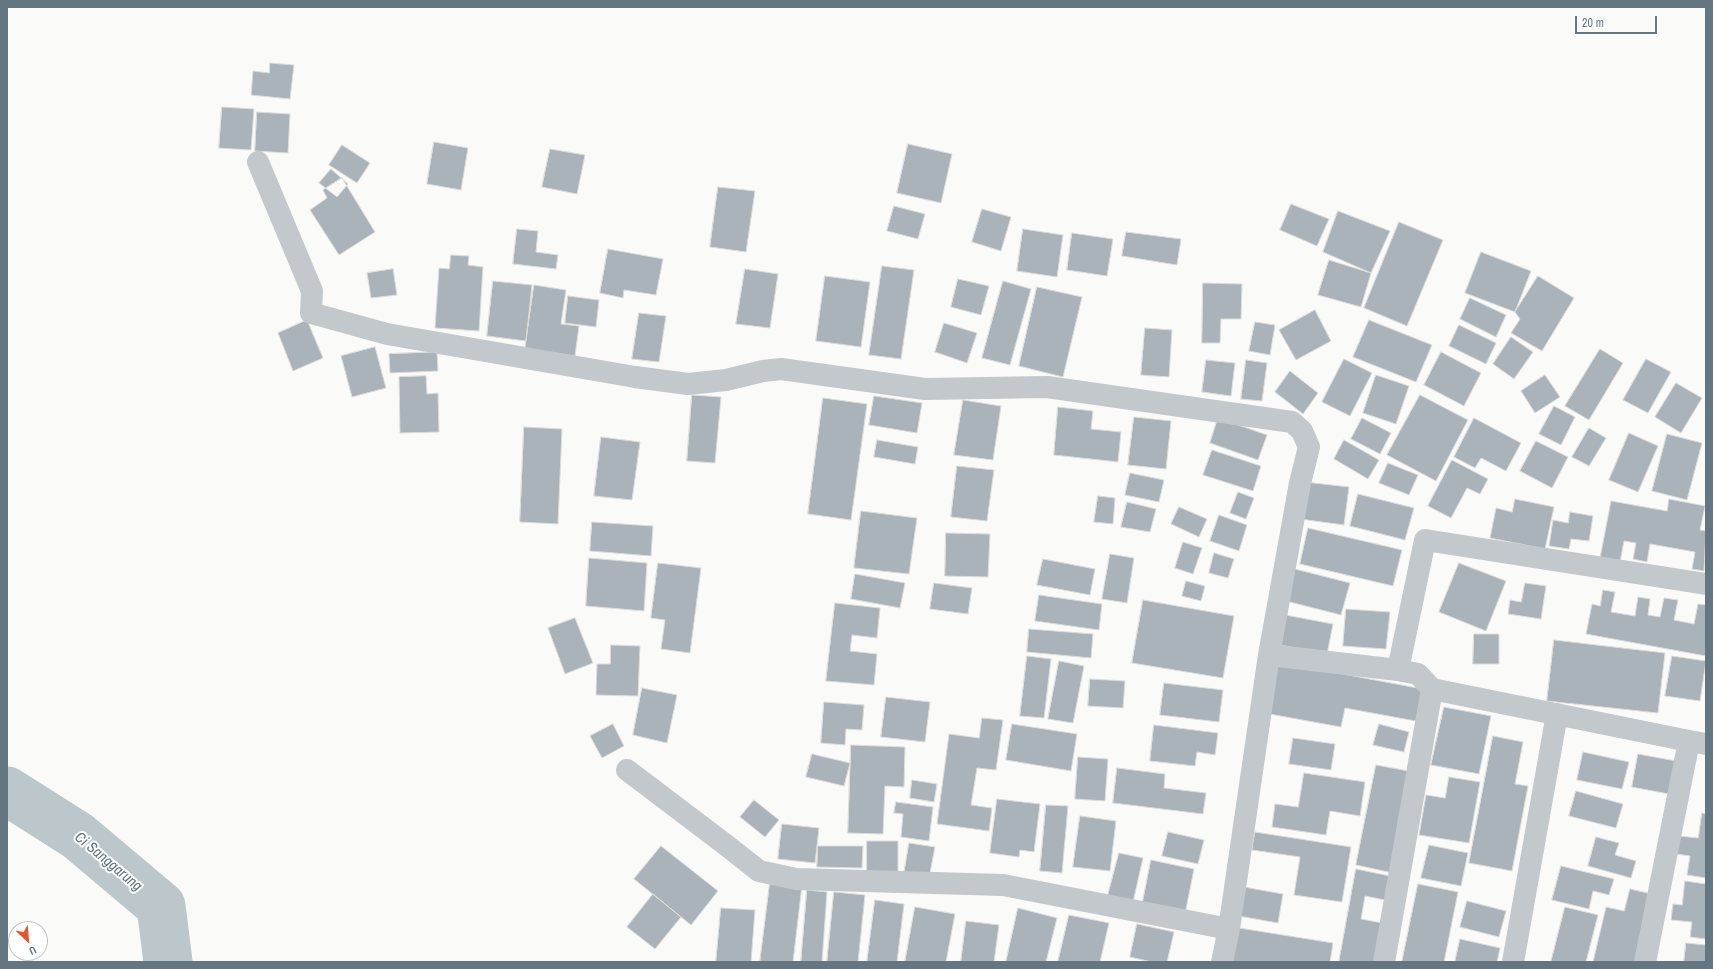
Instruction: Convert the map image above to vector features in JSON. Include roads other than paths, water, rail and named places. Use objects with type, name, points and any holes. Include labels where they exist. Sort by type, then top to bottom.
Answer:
[{"type":"street","points":[[258,162],[312,291],[311,312],[386,334],[635,377],[688,384],[726,380],[763,371],[781,369],[926,389],[1047,387],[1292,422],[1302,431],[1309,447],[1300,483],[1269,655],[1229,928],[1222,962]]},
{"type":"street","points":[[1398,670],[1425,540],[1706,584]]},
{"type":"street","points":[[1269,655],[1398,670],[1418,674],[1432,689],[1698,742],[1645,962]]},
{"type":"street","points":[[1384,962],[1432,689]]},
{"type":"street","points":[[1513,962],[1557,714]]},
{"type":"street","points":[[626,770],[759,871],[796,879],[1003,885],[1229,928]]},
{"type":"waterway","name":"Ci Sanggarung","points":[[7,791],[78,836],[161,906],[168,962]]}]
